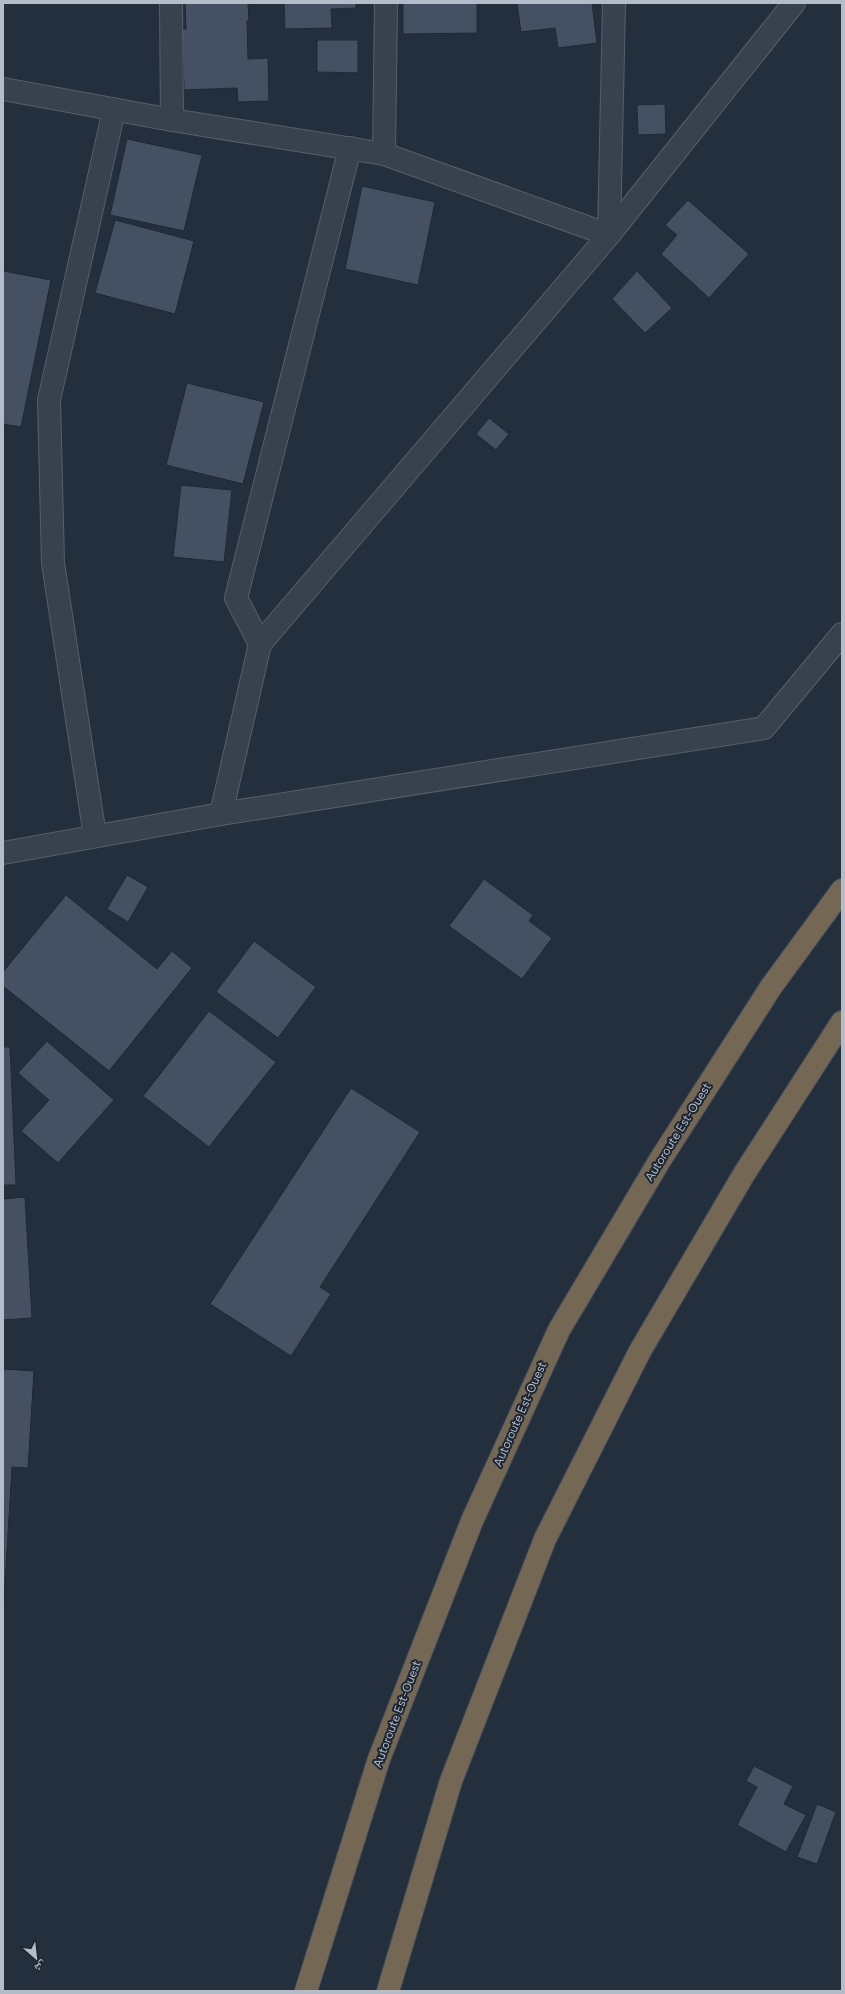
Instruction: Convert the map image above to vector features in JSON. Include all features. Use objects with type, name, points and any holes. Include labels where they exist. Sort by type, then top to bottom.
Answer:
[{"type":"highway","name":"Autoroute Est-Ouest","points":[[306,1991],[379,1759],[472,1521],[559,1330],[660,1160],[771,987],[842,890]]},
{"type":"highway","points":[[388,1991],[451,1781],[545,1539],[640,1351],[744,1174],[842,1022]]},
{"type":"street","points":[[171,3],[172,120]]},
{"type":"street","points":[[384,154],[386,3]]},
{"type":"street","points":[[609,235],[614,3]]},
{"type":"street","points":[[221,814],[260,644],[609,235],[794,3]]},
{"type":"street","points":[[3,89],[172,120],[384,154],[609,235]]},
{"type":"street","points":[[95,836],[53,563],[49,400],[114,110]]},
{"type":"street","points":[[260,644],[236,598],[350,148]]},
{"type":"street","points":[[3,853],[221,814],[764,728],[842,634]]},
{"type":"building","points":[[185,3],[248,3],[248,59],[268,58],[269,101],[238,102],[237,88],[184,90],[182,29],[186,29]]},
{"type":"building","points":[[284,3],[356,3],[356,8],[331,9],[332,28],[285,29]]},
{"type":"building","points":[[403,3],[477,3],[477,33],[403,34]]},
{"type":"building","points":[[517,3],[592,3],[597,43],[558,48],[555,28],[521,32]]},
{"type":"building","points":[[317,40],[358,40],[358,73],[317,72]]},
{"type":"building","points":[[665,104],[666,134],[638,135],[637,105]]},
{"type":"building","points":[[127,139],[202,155],[184,231],[110,215]]},
{"type":"building","points":[[362,186],[435,202],[418,285],[345,269]]},
{"type":"building","points":[[688,200],[749,254],[709,298],[661,254],[677,235],[665,225]]},
{"type":"building","points":[[115,220],[194,241],[175,314],[95,293]]},
{"type":"building","points":[[3,271],[51,280],[21,427],[3,424]]},
{"type":"building","points":[[637,271],[672,308],[645,333],[612,299]]},
{"type":"building","points":[[187,383],[264,402],[243,484],[166,465]]},
{"type":"building","points":[[489,418],[509,434],[496,450],[476,434]]},
{"type":"building","points":[[181,485],[232,490],[224,562],[173,557]]},
{"type":"building","points":[[127,875],[148,887],[128,922],[107,909]]},
{"type":"building","points":[[484,879],[533,915],[529,921],[552,938],[522,979],[449,926]]},
{"type":"building","points":[[66,895],[157,969],[172,951],[192,968],[109,1071],[3,986],[3,972]]},
{"type":"building","points":[[254,941],[316,987],[278,1038],[216,992]]},
{"type":"building","points":[[209,1011],[276,1062],[209,1147],[143,1096]]},
{"type":"building","points":[[47,1041],[114,1100],[58,1163],[21,1131],[49,1100],[18,1073]]},
{"type":"building","points":[[3,1047],[10,1047],[16,1185],[3,1185]]},
{"type":"building","points":[[351,1088],[420,1132],[320,1287],[331,1294],[291,1356],[210,1304]]},
{"type":"building","points":[[25,1197],[32,1318],[3,1320],[3,1199]]},
{"type":"building","points":[[3,1369],[34,1371],[28,1468],[12,1467],[4,1602]]},
{"type":"building","points":[[754,1766],[793,1786],[784,1804],[806,1815],[786,1852],[737,1825],[757,1787],[746,1781]]},
{"type":"building","points":[[817,1804],[836,1812],[817,1864],[797,1857]]}]
